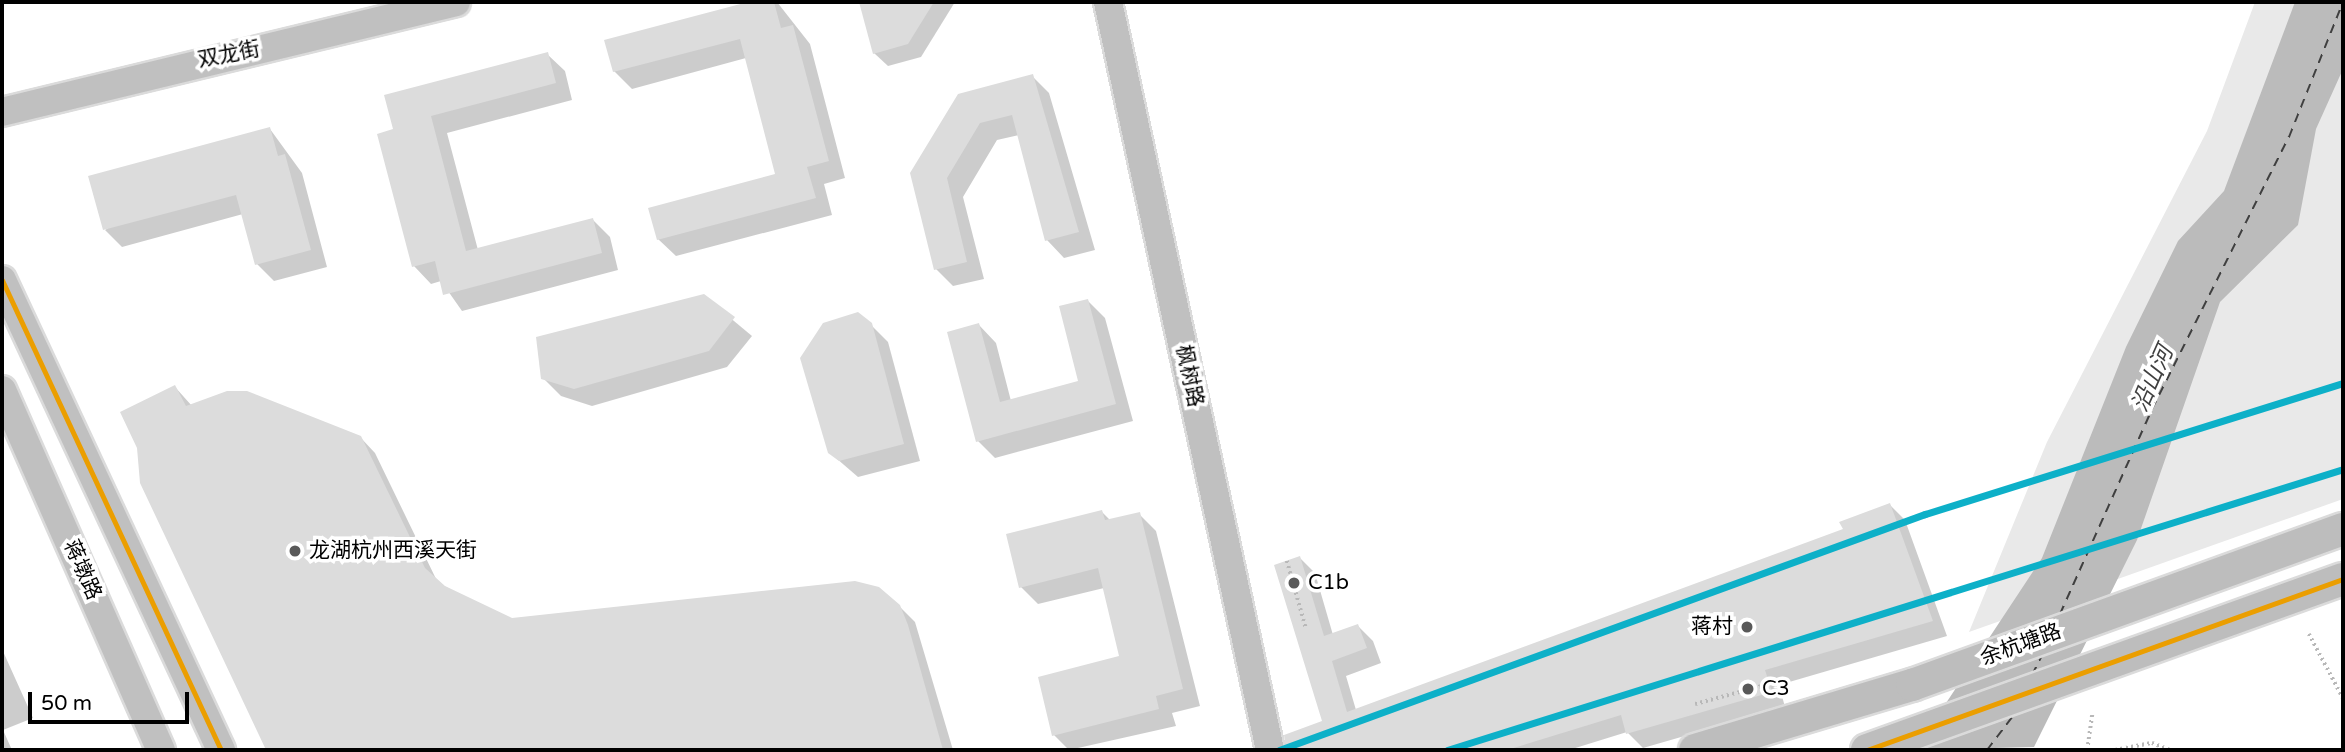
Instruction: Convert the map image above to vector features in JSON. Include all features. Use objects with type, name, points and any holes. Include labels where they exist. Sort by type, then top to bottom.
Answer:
[{"type":"main road","name":"余杭塘路","points":[[1695,750],[1912,685],[2343,529]]},
{"type":"main road","points":[[1876,747],[2343,579]]},
{"type":"street","name":"双龙街","points":[[2,112],[456,2]]},
{"type":"street","name":"枫树路","points":[[1108,2],[1270,750]]},
{"type":"street","points":[[2,280],[221,750]]},
{"type":"street","name":"蒋墩路","points":[[2,390],[161,750]]},
{"type":"path","points":[[1287,561],[1306,628]]},
{"type":"path","points":[[2309,634],[2343,698]]},
{"type":"path","points":[[1695,704],[1769,684]]},
{"type":"path","points":[[2087,750],[2092,713]]},
{"type":"path","points":[[2115,750],[2152,743],[2170,750]]},
{"type":"shaded area","points":[[2255,2],[2343,2],[2343,499],[1969,632],[2047,442],[2207,131]]},
{"type":"water","name":"沿山河","points":[[2295,2],[2343,2],[2343,69],[2316,129],[2298,225],[2220,302],[2137,540],[2034,747],[1915,750],[2042,558],[2126,347],[2178,241],[2224,191]]},
{"type":"building","points":[[748,2],[774,2],[781,28],[793,25],[829,161],[807,167],[816,198],[657,240],[648,208],[775,174],[740,39],[613,72],[604,40]]},
{"type":"building","points":[[859,2],[934,2],[908,44],[873,54]]},
{"type":"building","points":[[548,52],[556,83],[431,116],[466,251],[593,218],[602,253],[443,295],[435,261],[412,267],[377,134],[393,129],[384,95]]},
{"type":"building","points":[[1033,74],[1079,232],[1045,241],[1012,115],[980,123],[947,178],[967,262],[934,270],[910,173],[958,94]]},
{"type":"building","points":[[270,127],[278,156],[285,154],[311,250],[255,265],[236,195],[103,230],[88,176]]},
{"type":"building","points":[[704,294],[735,317],[709,351],[574,389],[541,379],[536,337]]},
{"type":"building","points":[[1088,299],[1116,404],[976,442],[947,332],[979,323],[1000,402],[1078,381],[1059,306]]},
{"type":"building","points":[[858,312],[872,323],[904,444],[839,461],[828,453],[800,358],[823,323]]},
{"type":"building","name":"龙湖杭州西溪天街","points":[[175,385],[186,406],[227,391],[247,391],[361,436],[425,568],[445,586],[512,618],[855,581],[879,587],[900,605],[908,625],[943,750],[266,750],[140,483],[137,448],[120,412]]},
{"type":"building","name":"蒋村","points":[[1890,503],[1933,621],[1765,670],[1772,692],[1626,734],[1621,715],[1507,750],[1286,750],[1284,735],[1322,721],[1274,565],[1300,556],[1324,636],[1358,624],[1367,648],[1332,661],[1347,712],[1843,529],[1839,522]]},
{"type":"building","points":[[1102,510],[1105,520],[1140,512],[1183,689],[1156,696],[1159,709],[1052,736],[1038,677],[1119,656],[1098,568],[1019,588],[1006,534]]},
{"type":"ferry route","points":[[2060,614],[2152,409],[2289,137],[2343,2]]},
{"type":"ferry route","points":[[2032,675],[2042,655]]},
{"type":"ferry route","points":[[1987,750],[2016,712]]},
{"type":"transit line","points":[[2,280],[221,750]]},
{"type":"transit line","points":[[1279,750],[1925,514],[2343,383]]},
{"type":"transit line","points":[[1447,750],[2343,469]]},
{"type":"transit line","points":[[1867,750],[2343,579]]},
{"type":"place","name":"龙湖杭州西溪天街","points":[[295,551]]},
{"type":"place","name":"C1b","points":[[1294,583]]},
{"type":"place","name":"蒋村","points":[[1747,627]]},
{"type":"place","name":"C3","points":[[1748,689]]}]
